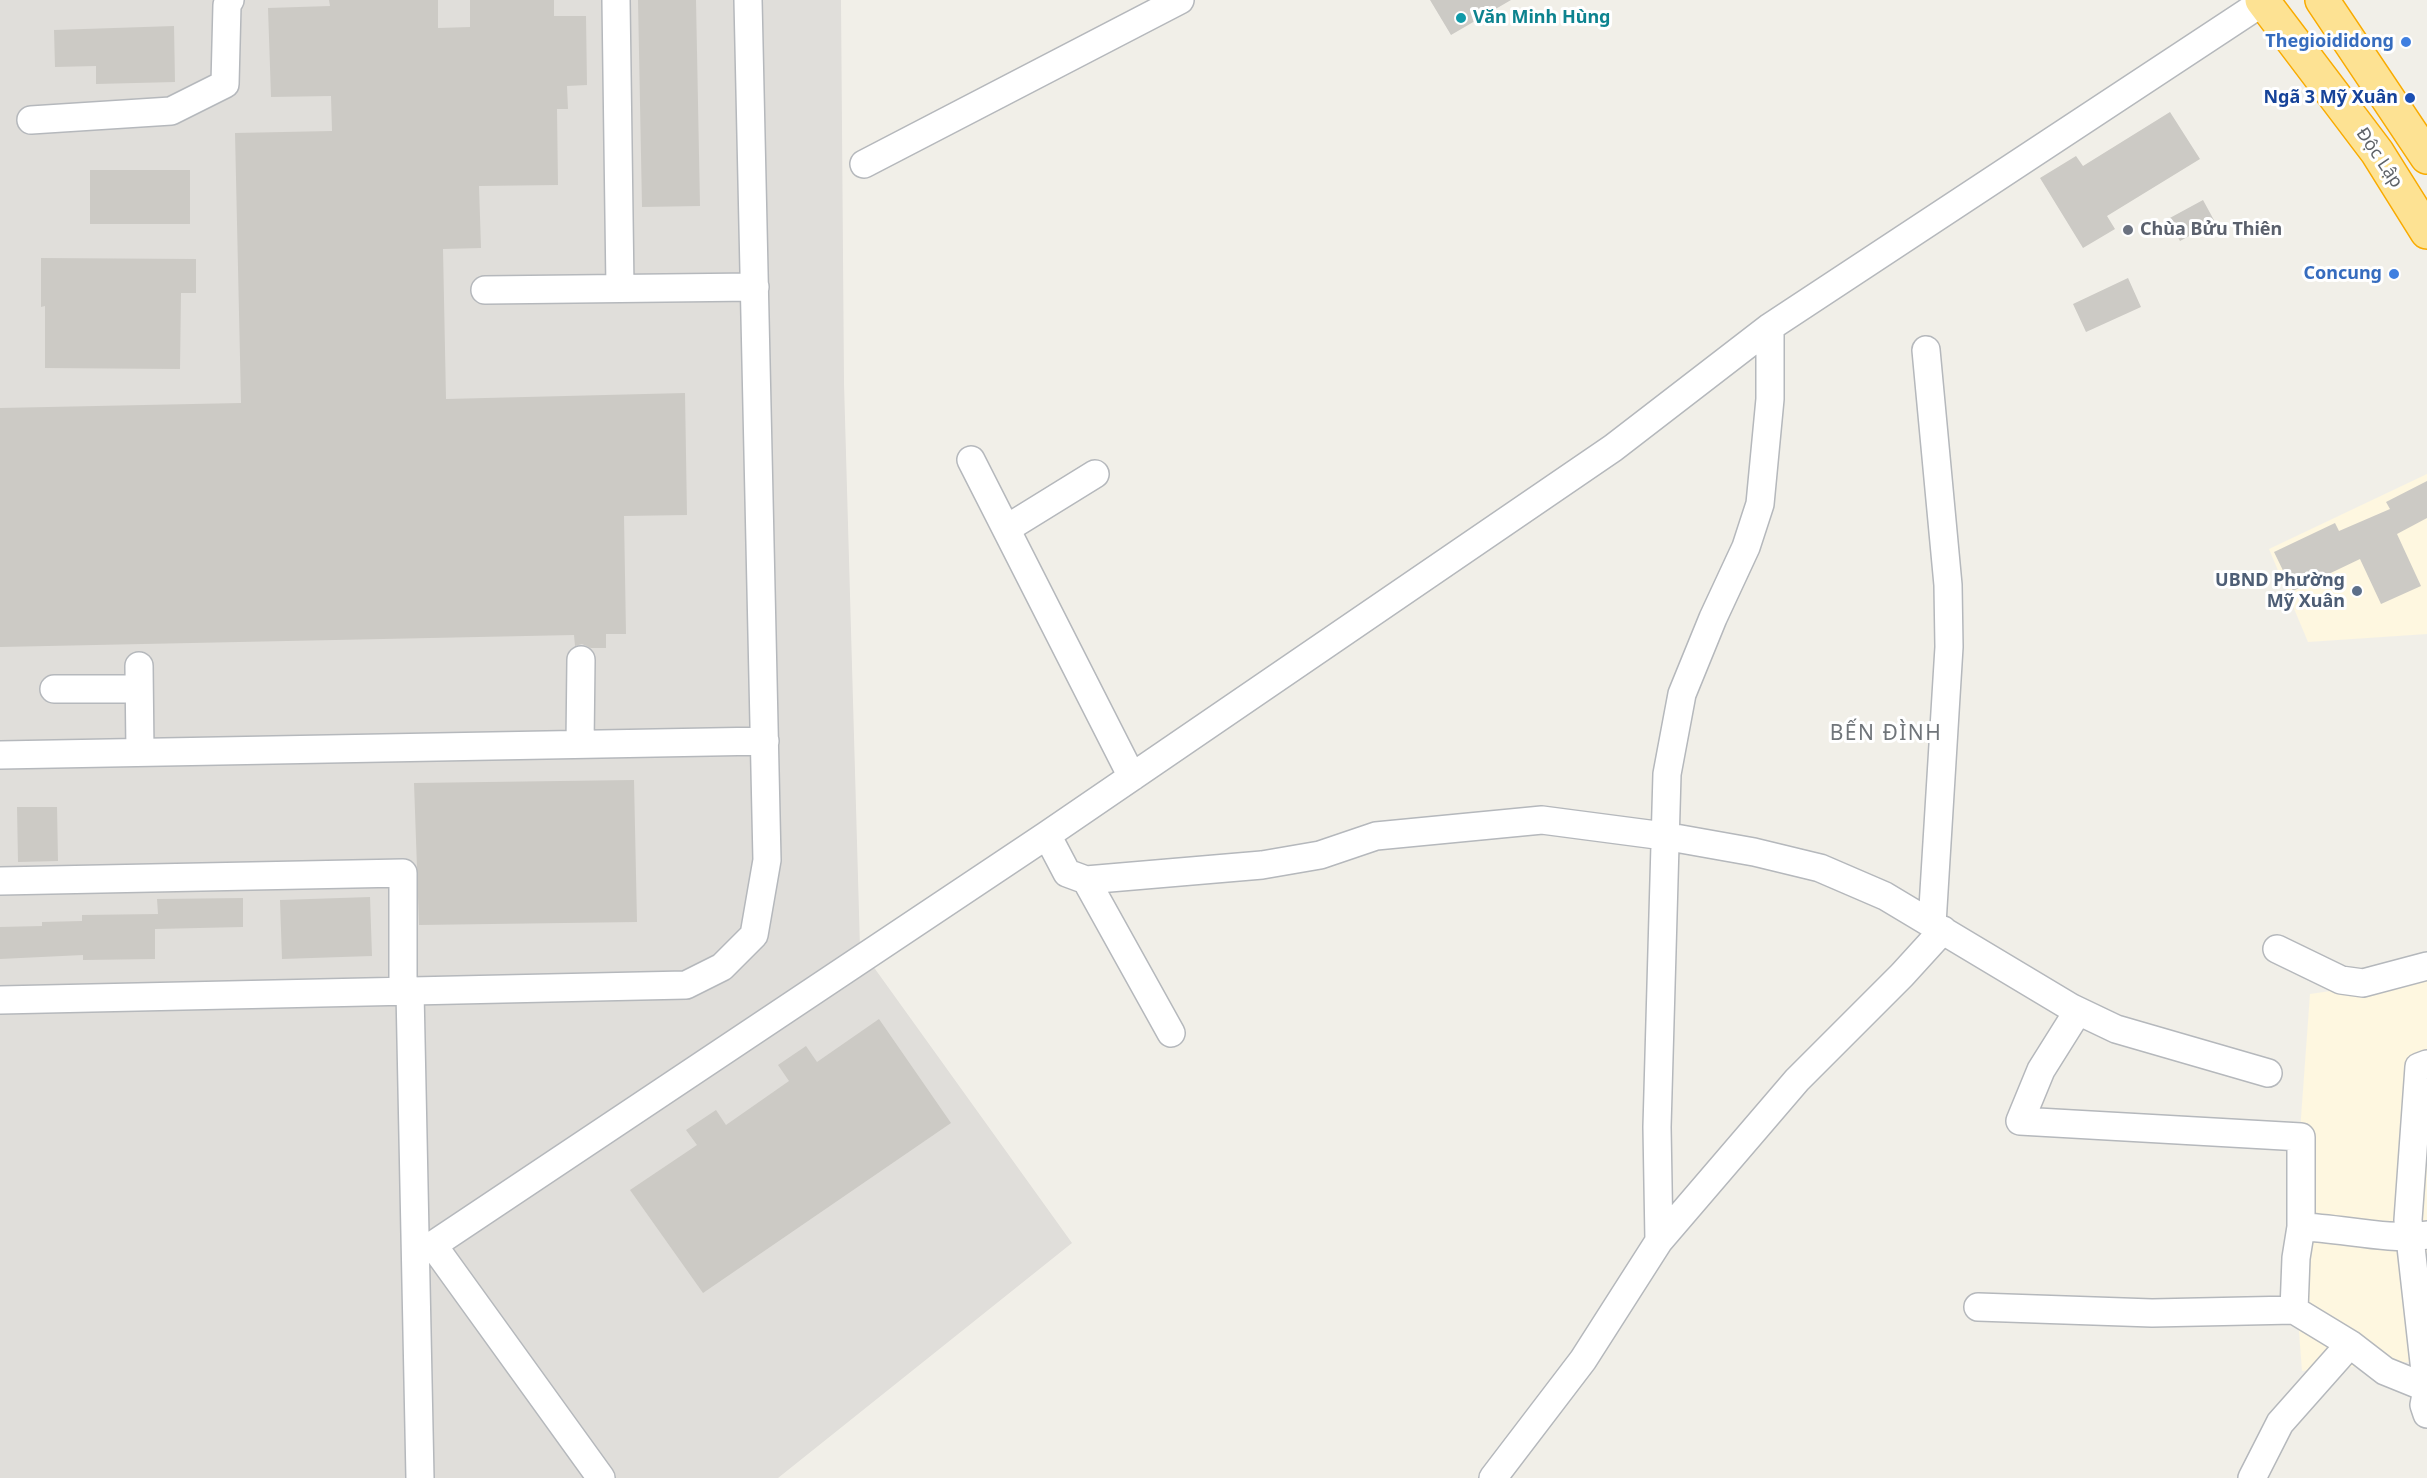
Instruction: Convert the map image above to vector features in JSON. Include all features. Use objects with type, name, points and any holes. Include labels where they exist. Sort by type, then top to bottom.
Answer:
[{"type":"highway","points":[[2322,0],[2427,157]]},
{"type":"highway","name":"Độc Lập","points":[[2262,1],[2377,152],[2427,232]]},
{"type":"street","points":[[32,120],[171,111],[225,84],[227,5],[230,0]]},
{"type":"street","points":[[616,0],[620,288]]},
{"type":"street","points":[[0,1000],[686,985],[722,967],[754,935],[767,860],[748,0]]},
{"type":"street","points":[[864,164],[1180,0]]},
{"type":"street","points":[[601,1478],[433,1245],[1047,836],[1613,448],[1770,327],[2262,1]]},
{"type":"street","points":[[484,290],[755,287]]},
{"type":"street","points":[[1659,1241],[1657,1127],[1667,774],[1682,694],[1713,618],[1746,547],[1760,504],[1770,399],[1770,327]]},
{"type":"street","points":[[1493,1478],[1583,1360],[1659,1241],[1797,1080],[1902,975],[1937,927],[1949,647],[1948,585],[1926,350]]},
{"type":"street","points":[[970,460],[1132,777]]},
{"type":"street","points":[[1006,530],[1095,474]]},
{"type":"street","points":[[580,744],[581,660]]},
{"type":"street","points":[[54,689],[139,677],[140,752]]},
{"type":"street","points":[[0,755],[765,741]]},
{"type":"street","points":[[1047,836],[1067,873],[1086,880],[1262,865],[1320,855],[1376,836],[1542,820],[1664,836],[1754,852],[1820,868],[1885,896],[2010,972],[2078,1011],[2116,1029],[2268,1073]]},
{"type":"street","points":[[0,881],[403,873],[420,1478]]},
{"type":"street","points":[[1086,880],[1170,1033]]},
{"type":"street","points":[[2277,949],[2341,980],[2363,983],[2427,966]]},
{"type":"street","points":[[2078,1011],[2042,1070],[2020,1121],[2301,1137],[2301,1227],[2296,1258],[2294,1310]]},
{"type":"street","points":[[2427,1064],[2419,1067],[2408,1220],[2418,1236],[2427,1389],[2424,1405],[2427,1414]]},
{"type":"street","points":[[2301,1227],[2418,1236]]},
{"type":"street","points":[[1978,1307],[2152,1312],[2294,1310],[2350,1344],[2385,1371],[2427,1389]]},
{"type":"street","points":[[2252,1478],[2280,1423],[2350,1344]]},
{"type":"shaded area","points":[[0,0],[841,0],[844,383],[860,948],[1072,1243],[778,1478],[0,1478]]},
{"type":"shaded area","name":"UBND Phường Mỹ Xuân","points":[[2427,474],[2427,634],[2308,642],[2269,549]]},
{"type":"shaded area","points":[[2427,974],[2427,1418],[2418,1361],[2302,1371],[2292,1241],[2310,994],[2392,982]]},
{"type":"building","points":[[329,0],[438,0],[438,28],[470,27],[470,0],[554,0],[554,16],[586,16],[587,85],[567,86],[568,109],[557,109],[558,185],[479,186],[481,248],[443,249],[446,399],[685,393],[687,515],[624,516],[626,634],[606,634],[606,648],[591,648],[582,644],[575,646],[574,635],[0,647],[0,408],[241,403],[235,133],[332,131],[331,96],[271,97],[268,8],[330,6]]},
{"type":"building","points":[[638,0],[696,0],[700,206],[642,207]]},
{"type":"building","name":"Văn Minh Hùng","points":[[1430,0],[1511,0],[1451,35]]},
{"type":"building","points":[[174,26],[175,82],[96,84],[96,66],[55,67],[54,30]]},
{"type":"building","points":[[2170,112],[2200,159],[2107,216],[2115,229],[2083,248],[2040,178],[2076,156],[2083,166]]},
{"type":"building","points":[[90,170],[190,170],[190,224],[90,224]]},
{"type":"building","points":[[2203,200],[2215,222],[2180,241],[2168,219]]},
{"type":"building","points":[[41,258],[196,259],[196,293],[181,293],[180,369],[45,368],[45,306],[41,307]]},
{"type":"building","points":[[2128,278],[2141,307],[2086,332],[2073,304]]},
{"type":"building","points":[[2427,481],[2427,518],[2397,534],[2421,586],[2381,604],[2360,559],[2293,591],[2274,552],[2335,523],[2339,531],[2390,509],[2386,502]]},
{"type":"building","points":[[634,780],[637,922],[419,925],[414,783]]},
{"type":"building","points":[[17,807],[57,807],[58,861],[18,862]]},
{"type":"building","points":[[370,897],[372,956],[282,959],[280,900]]},
{"type":"building","points":[[243,898],[243,927],[155,929],[155,959],[83,960],[83,955],[0,959],[0,927],[42,926],[42,922],[82,921],[82,915],[158,914],[157,899]]},
{"type":"building","points":[[879,1019],[951,1123],[703,1293],[630,1190],[697,1145],[686,1130],[716,1110],[726,1125],[789,1081],[778,1065],[806,1046],[817,1062]]},
{"type":"place","name":"Văn Minh Hùng","points":[[1461,18]]},
{"type":"place","name":"Thegioididong","points":[[2406,42]]},
{"type":"place","name":"Ngã 3 Mỹ Xuân","points":[[2410,98]]},
{"type":"place","name":"Chùa Bửu Thiên","points":[[2128,230]]},
{"type":"place","name":"Concung","points":[[2394,274]]},
{"type":"place","name":"UBND Phường Mỹ Xuân","points":[[2357,591]]},
{"type":"district","name":"BẾN ĐÌNH","points":[[1886,734]]}]
